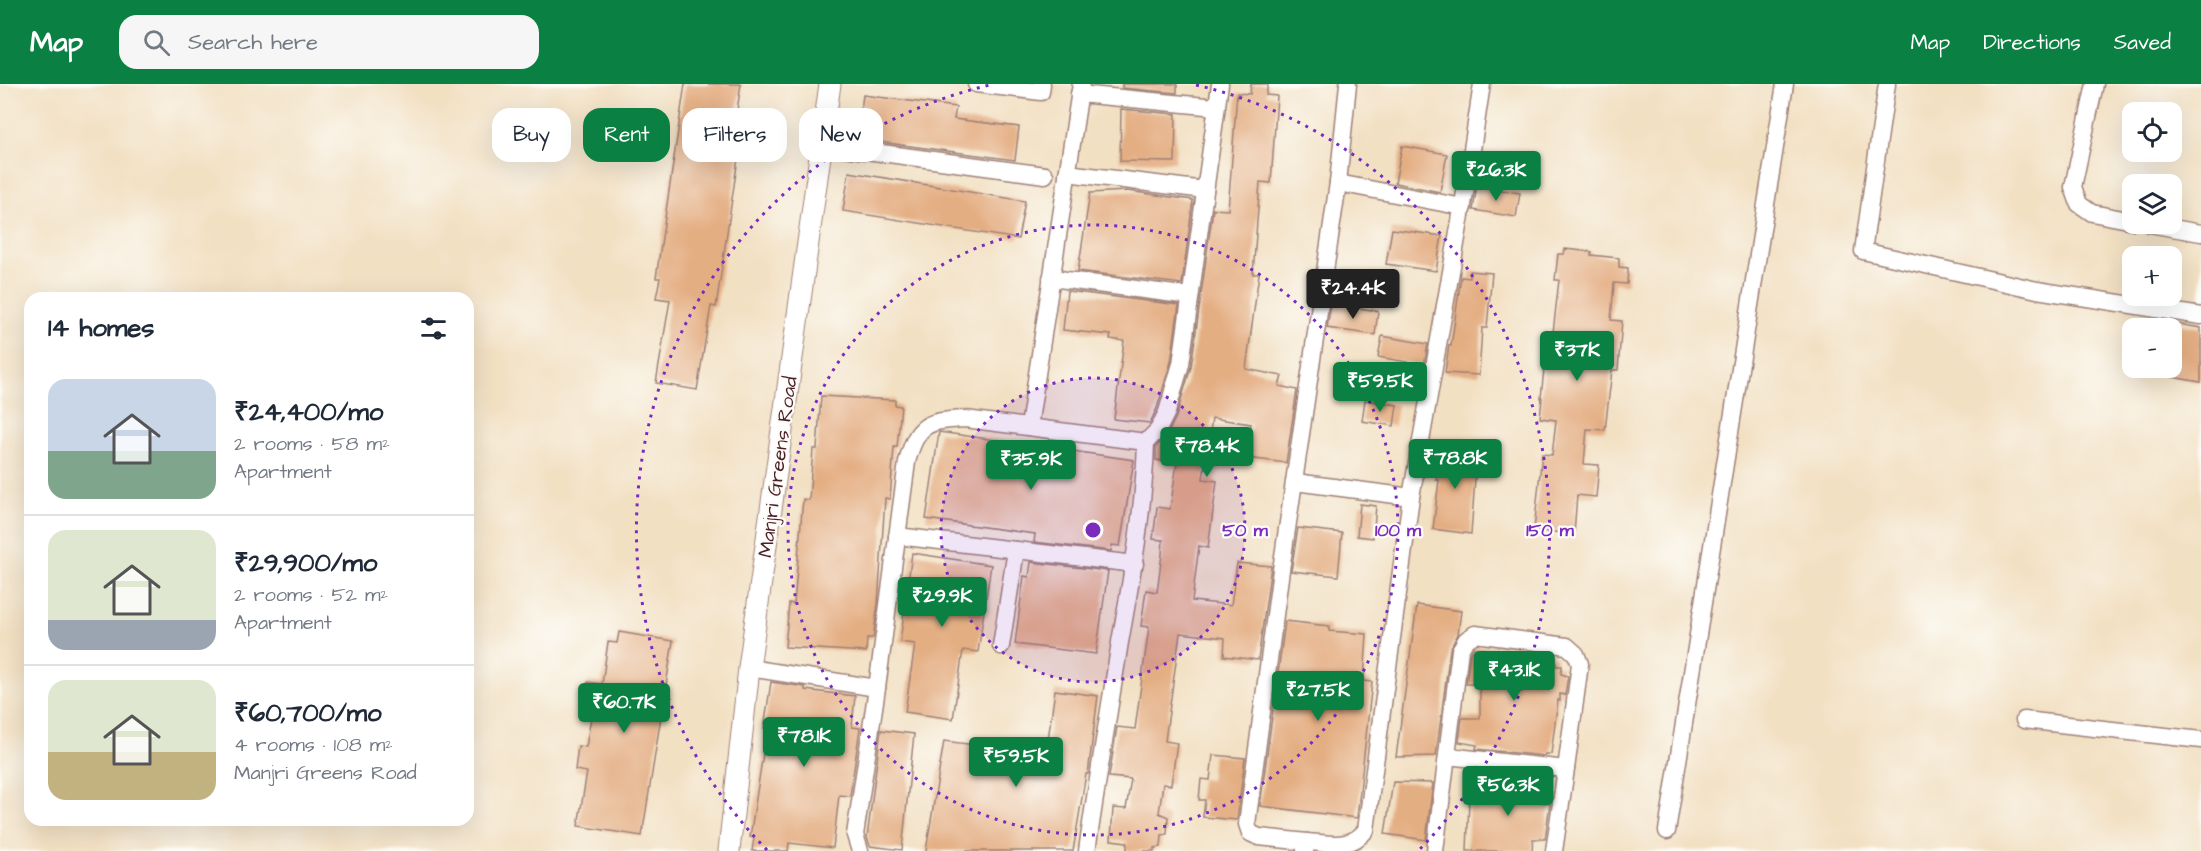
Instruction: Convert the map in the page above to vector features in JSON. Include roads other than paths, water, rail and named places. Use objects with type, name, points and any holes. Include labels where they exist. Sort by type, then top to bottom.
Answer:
[{"type":"street","name":"Manjri Greens Road","points":[[827,108],[830,84]]},
{"type":"street","points":[[976,84],[1041,92],[1042,84]]},
{"type":"street","points":[[1087,851],[1135,564],[1145,478],[1146,442],[1158,430],[1174,393],[1181,364],[1220,84]]},
{"type":"street","points":[[1348,84],[1338,183],[1281,570],[1247,824],[1250,833],[1259,837],[1306,847],[1347,844],[1359,839],[1366,830],[1411,497],[1463,207],[1482,84]]},
{"type":"street","points":[[1667,831],[1785,84]]},
{"type":"street","points":[[1887,84],[1863,251],[2037,290],[2201,316]]},
{"type":"street","points":[[2096,84],[2080,148],[2073,188],[2079,204],[2092,213],[2122,219]]},
{"type":"street","points":[[1029,427],[1080,89],[1216,107]]},
{"type":"street","points":[[883,153],[1045,175]]},
{"type":"street","name":"Manjri Greens Road","points":[[729,851],[749,668],[820,162]]},
{"type":"street","points":[[1067,173],[1205,190]]},
{"type":"street","points":[[1338,183],[1463,207]]},
{"type":"street","points":[[2182,230],[2201,233]]},
{"type":"street","points":[[1051,278],[1190,296]]},
{"type":"street","points":[[860,851],[855,835],[878,688],[907,462],[913,441],[924,427],[940,420],[965,419],[1146,442]]},
{"type":"street","points":[[1295,482],[1411,497]]},
{"type":"street","points":[[897,536],[1135,564]]},
{"type":"street","points":[[1001,646],[1016,550]]},
{"type":"street","points":[[1435,851],[1460,650],[1466,640],[1475,634],[1567,646],[1576,654],[1580,664],[1554,851]]},
{"type":"street","points":[[749,668],[878,688]]},
{"type":"street","points":[[2024,720],[2201,740]]},
{"type":"street","points":[[1447,756],[1566,770]]}]
